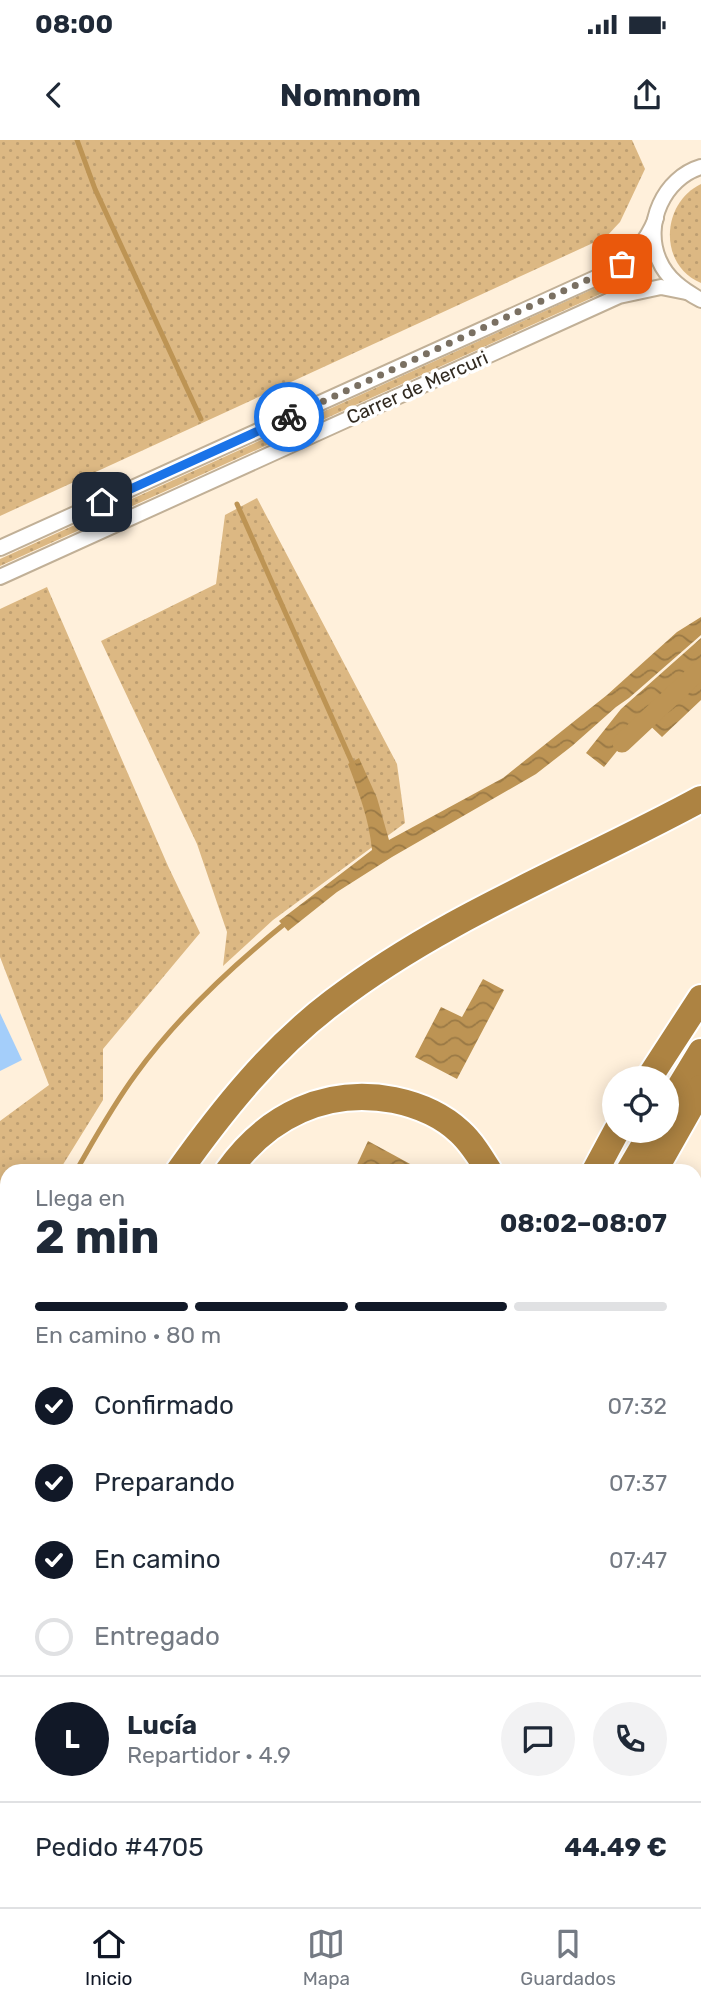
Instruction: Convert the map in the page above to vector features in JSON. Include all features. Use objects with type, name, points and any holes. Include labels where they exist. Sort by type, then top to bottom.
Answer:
[{"type":"highway","points":[[184,1164],[212,1124],[288,1041],[331,1003],[362,981],[487,905],[701,799]]},
{"type":"highway","points":[[657,1066],[701,998]]},
{"type":"highway","points":[[679,1088],[701,1052]]},
{"type":"highway","points":[[658,1164],[701,1088]]},
{"type":"highway","points":[[234,1164],[260,1135],[286,1116],[333,1098],[360,1096],[404,1102],[431,1111],[460,1132],[484,1164]]},
{"type":"highway","points":[[599,1164],[610,1143]]},
{"type":"highway","points":[[633,1164],[645,1143]]},
{"type":"street","name":"Carrer de Mercuri","points":[[0,548],[609,272],[643,245],[662,201],[675,182],[701,167]]},
{"type":"street","points":[[656,218],[654,235],[658,258],[670,278],[686,292],[701,300]]},
{"type":"street","name":"Carrer de Mercuri","points":[[0,577],[619,296],[661,287],[686,292]]},
{"type":"shaded area","points":[[0,140],[632,140],[645,169],[620,222],[606,237],[0,516]]},
{"type":"shaded area","points":[[701,184],[701,283],[677,263],[670,234],[678,205],[688,193]]},
{"type":"shaded area","points":[[645,261],[651,276],[618,286],[0,566],[0,559],[615,279]]},
{"type":"shaded area","points":[[257,498],[397,764],[405,823],[273,920],[223,966],[227,932],[197,844],[101,641],[216,584],[225,515]]},
{"type":"shaded area","points":[[47,587],[168,866],[200,933],[103,1049],[103,1100],[63,1164],[0,1164],[0,1121],[49,1085],[0,957],[0,609]]},
{"type":"water","points":[[701,617],[701,635],[536,774],[392,857],[337,892],[288,931],[279,921],[372,850],[366,817],[348,764],[359,758],[377,798],[389,840],[503,778],[607,695],[677,632]]},
{"type":"water","points":[[701,638],[701,700],[662,737],[643,719],[604,767],[586,753],[621,709]]},
{"type":"water","points":[[483,979],[504,990],[457,1079],[415,1057],[441,1007],[462,1017]]},
{"type":"water","points":[[368,1141],[410,1164],[357,1164]]},
{"type":"building","points":[[0,1013],[22,1060],[0,1071]]},
{"type":"waterway","points":[[77,140],[95,189],[201,419]]},
{"type":"waterway","points":[[237,504],[354,767]]},
{"type":"waterway","points":[[622,743],[701,669]]},
{"type":"waterway","points":[[80,1164],[104,1122],[152,1053],[226,974],[288,921]]},
{"type":"way so far","points":[[289,417],[622,264]]},
{"type":"route","points":[[102,502],[289,417]]}]
